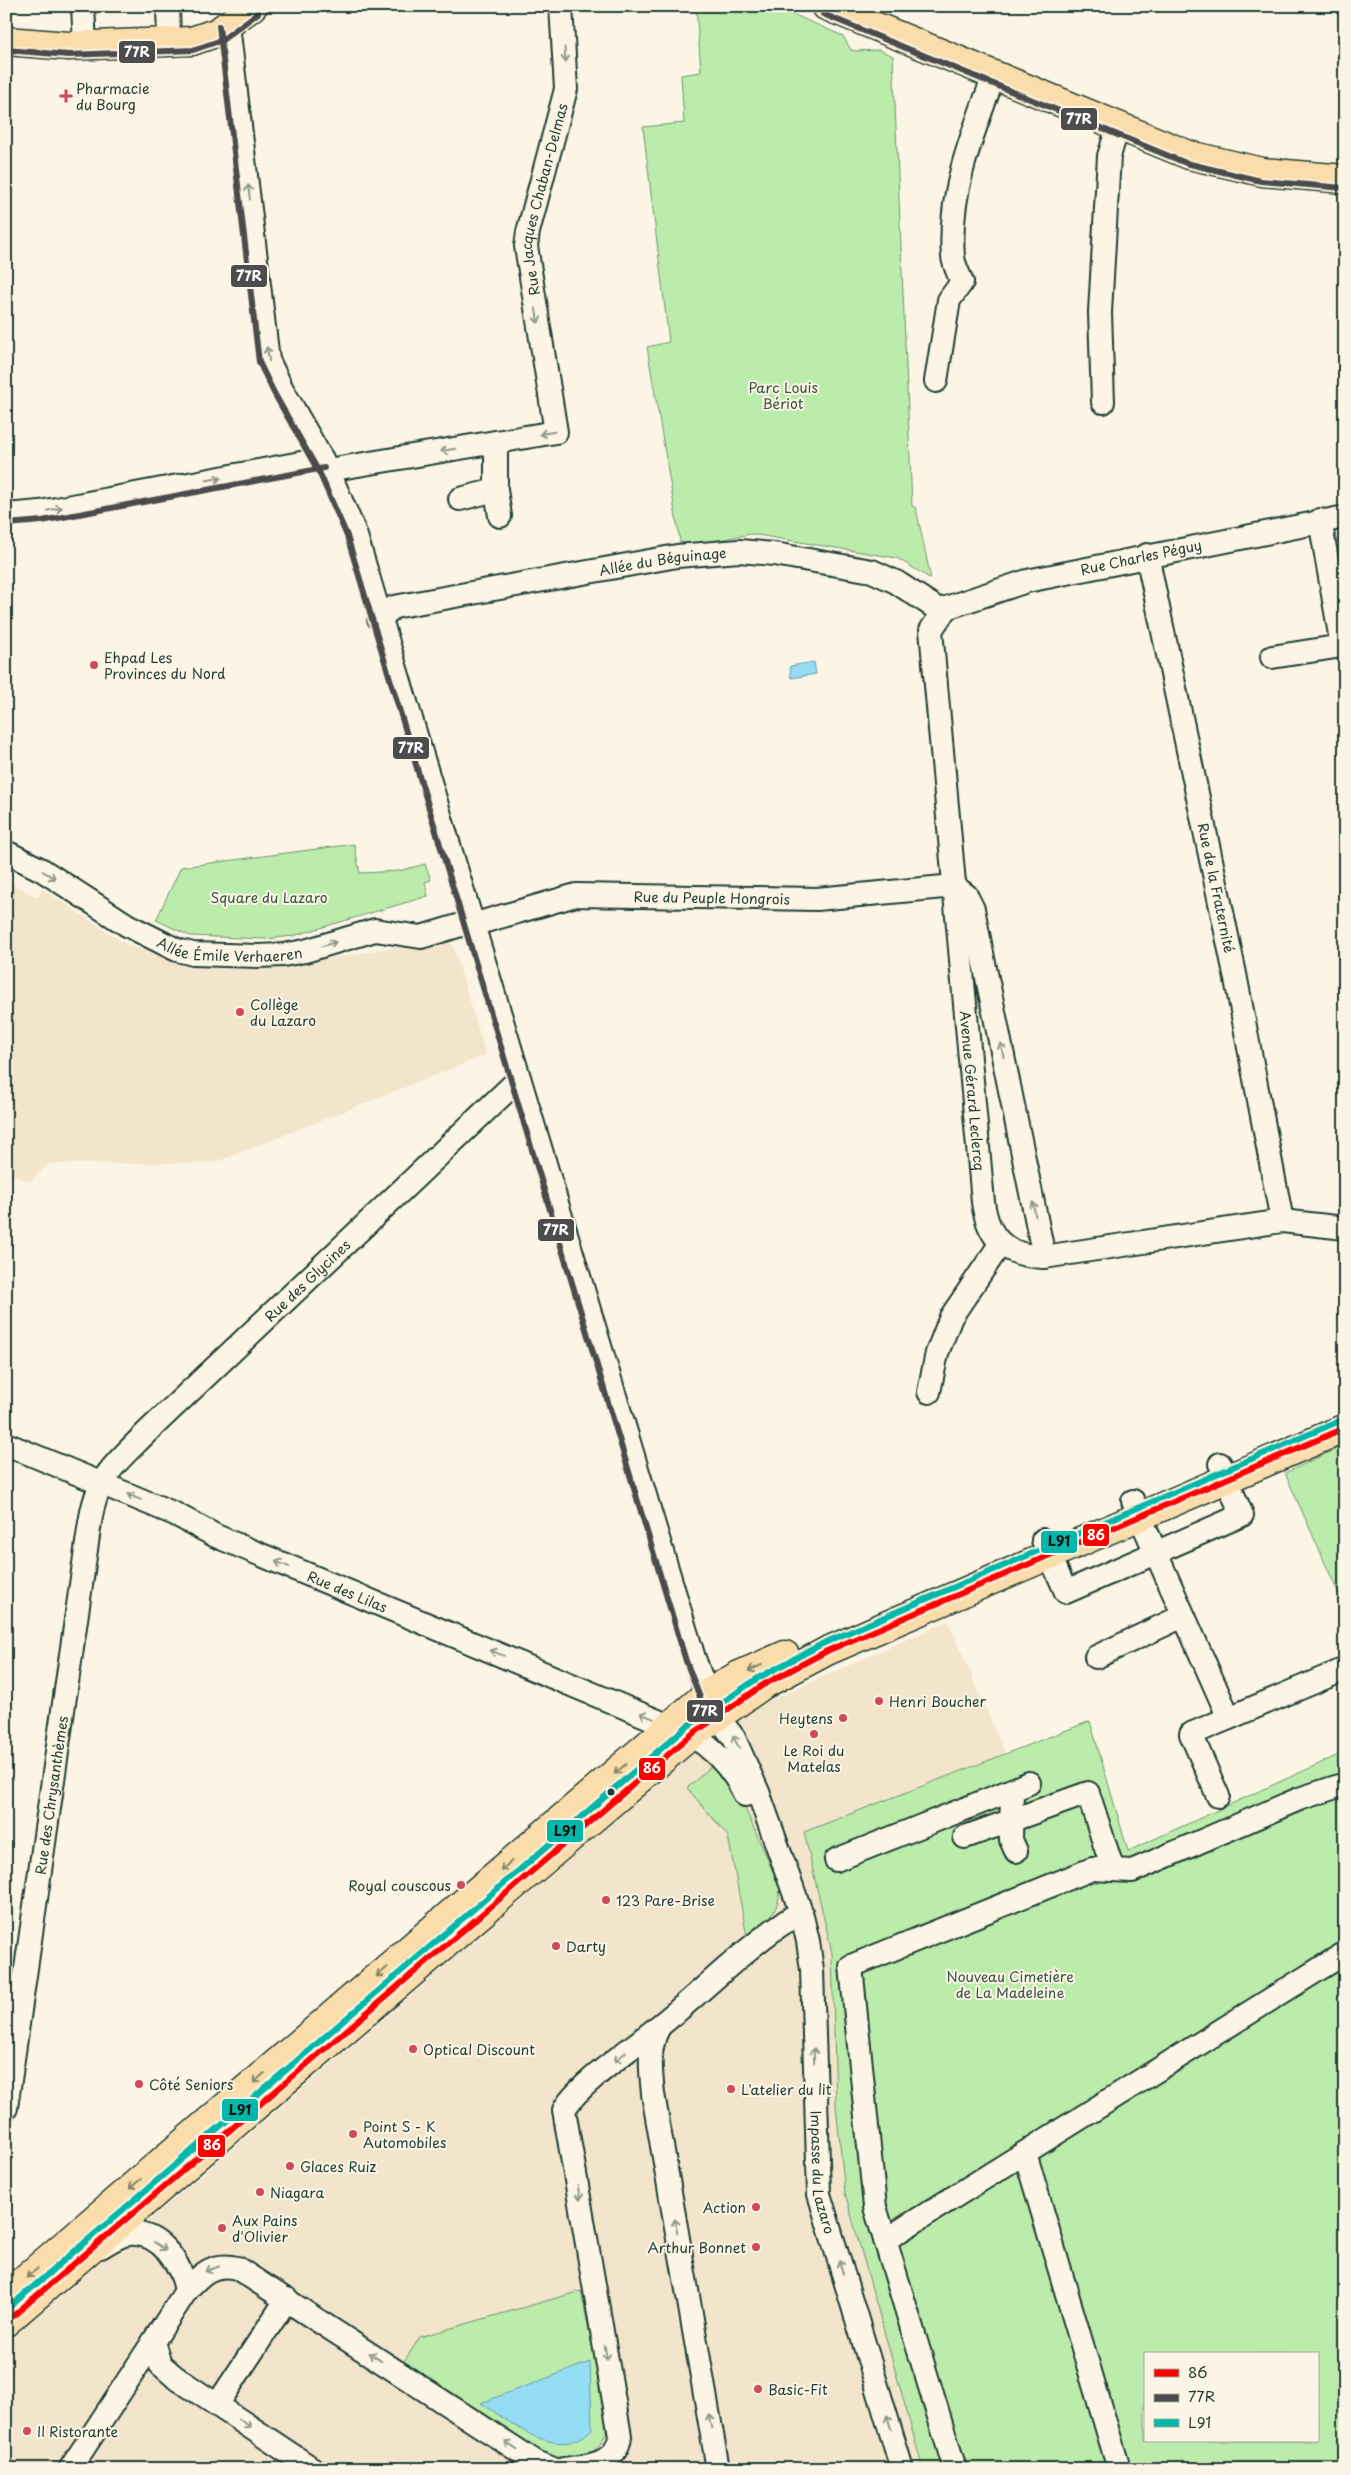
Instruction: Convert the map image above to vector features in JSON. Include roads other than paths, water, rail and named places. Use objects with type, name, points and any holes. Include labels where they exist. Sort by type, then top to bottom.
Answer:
[{"type":"main road","points":[[6,41],[85,45],[192,41],[208,38],[253,6]]},
{"type":"main road","points":[[826,6],[868,14],[994,76],[1189,155],[1225,165],[1262,172],[1345,178]]},
{"type":"main road","points":[[6,2295],[364,2001],[712,1705],[770,1681],[812,1658],[1046,1547],[1223,1471],[1345,1410]]},
{"type":"main road","points":[[1223,1471],[1345,1428]]},
{"type":"main road","points":[[6,2322],[364,2001]]},
{"type":"street","points":[[83,6],[85,45]]},
{"type":"street","points":[[168,6],[169,42]]},
{"type":"street","name":"Rue Jacques Chaban-Delmas","points":[[496,442],[556,432],[526,246],[528,232],[566,89],[561,6]]},
{"type":"street","points":[[228,25],[268,360],[282,389],[325,465],[355,533],[379,619],[519,1079],[712,1705],[734,1738],[758,1792],[786,1869]]},
{"type":"street","points":[[936,381],[949,300],[962,282],[953,259],[958,176],[975,122],[994,76]]},
{"type":"street","points":[[1103,402],[1100,312],[1109,156],[1118,127]]},
{"type":"street","points":[[6,516],[325,465],[496,442],[496,490],[500,516]]},
{"type":"street","points":[[460,499],[496,490]]},
{"type":"street","name":"Rue Charles Péguy","points":[[942,612],[946,608],[1027,581],[1320,520],[1345,517]]},
{"type":"street","points":[[1272,657],[1343,646],[1320,520]]},
{"type":"street","name":"Allée du Béguinage","points":[[379,619],[394,607],[677,556],[739,551],[811,560],[880,574],[942,612]]},
{"type":"street","name":"Rue de la Fraternité","points":[[1147,555],[1235,974],[1282,1221]]},
{"type":"street","name":"Avenue Gérard Leclercq","points":[[942,612],[934,624],[932,636],[983,1202],[987,1225],[1001,1243],[1014,1252],[1044,1257],[1282,1221],[1345,1228]]},
{"type":"street","name":"Allée Émile Verhaeren","points":[[6,852],[42,870],[127,925],[178,950],[193,954],[283,955],[305,951],[375,930],[421,937],[472,923]]},
{"type":"street","name":"Avenue Gérard Leclercq","points":[[954,886],[966,895],[973,909],[1044,1257]]},
{"type":"street","name":"Rue du Peuple Hongrois","points":[[472,923],[576,895],[817,899],[954,886]]},
{"type":"street","name":"Rue des Glycines","points":[[100,1483],[115,1464],[146,1433],[519,1079]]},
{"type":"street","points":[[929,1392],[937,1353],[951,1316],[1001,1243]]},
{"type":"street","name":"Rue des Lilas","points":[[6,1444],[175,1514],[216,1536],[681,1731],[716,1752],[735,1775],[786,1869]]},
{"type":"street","points":[[1046,1547],[1066,1592],[1155,1554],[1242,1515],[1223,1471]]},
{"type":"street","name":"Rue des Chrysanthèmes","points":[[6,2108],[93,1502],[100,1483]]},
{"type":"street","points":[[1136,1509],[1229,1718]]},
{"type":"street","points":[[1096,1657],[1183,1616]]},
{"type":"street","points":[[1218,1796],[1191,1734],[1343,1670]]},
{"type":"street","points":[[955,2469],[875,2207],[851,1966],[1092,1869],[1132,1871],[1299,1800],[1345,1784]]},
{"type":"street","points":[[836,1860],[1021,1786],[1012,1820],[1011,1840],[1016,1852]]},
{"type":"street","points":[[965,1836],[1088,1792],[1113,1870]]},
{"type":"street","name":"Impasse du Lazaro","points":[[786,1869],[808,1940],[812,1970],[819,2194],[902,2469]]},
{"type":"street","points":[[564,2469],[600,2463],[616,2450],[620,2436],[564,2110],[572,2098],[770,1932],[800,1912]]},
{"type":"street","points":[[885,2240],[1345,1952]]},
{"type":"street","points":[[659,2027],[652,2039],[650,2053],[653,2094],[718,2469]]},
{"type":"street","points":[[1025,2153],[1119,2469]]},
{"type":"street","points":[[70,2266],[115,2238],[131,2234],[150,2239],[172,2255],[182,2273],[186,2291]]},
{"type":"street","points":[[70,2469],[186,2291],[205,2271],[229,2266],[245,2272],[536,2462],[553,2469]]},
{"type":"street","points":[[217,2405],[287,2299]]},
{"type":"street","points":[[153,2342],[163,2368],[313,2469]]},
{"type":"water","points":[[814,662],[816,674],[791,678],[790,666]]},
{"type":"water","points":[[590,2362],[592,2429],[579,2439],[565,2443],[535,2437],[481,2403]]},
{"type":"place","name":"Pharmacie du Bourg","points":[[66,96]]},
{"type":"place","name":"Ehpad Les Provinces du Nord","points":[[94,665]]},
{"type":"place","name":"Collège du Lazaro","points":[[240,1012]]},
{"type":"place","name":"Henri Boucher","points":[[879,1701]]},
{"type":"place","name":"Heytens","points":[[843,1718]]},
{"type":"place","name":"Le Roi du Matelas","points":[[814,1734]]},
{"type":"place","name":"Royal couscous","points":[[461,1885]]},
{"type":"place","name":"123 Pare-Brise","points":[[606,1900]]},
{"type":"place","name":"Darty","points":[[556,1946]]},
{"type":"place","name":"Optical Discount","points":[[413,2049]]},
{"type":"place","name":"Côté Seniors","points":[[139,2084]]},
{"type":"place","name":"L'atelier du lit","points":[[731,2089]]},
{"type":"place","name":"Point S - K Automobiles","points":[[353,2134]]},
{"type":"place","name":"Glaces Ruiz","points":[[290,2166]]},
{"type":"place","name":"Niagara","points":[[260,2192]]},
{"type":"place","name":"Action","points":[[756,2207]]},
{"type":"place","name":"Aux Pains d'Olivier","points":[[222,2228]]},
{"type":"place","name":"Arthur Bonnet","points":[[756,2247]]},
{"type":"place","name":"Basic-Fit","points":[[758,2389]]},
{"type":"place","name":"Il Ristorante","points":[[27,2431]]},
{"type":"park label","name":"Parc Louis Bériot","points":[[783,396]]},
{"type":"park label","name":"Square du Lazaro","points":[[269,897]]},
{"type":"park label","name":"Nouveau Cimetière de La Madeleine","points":[[1010,1984]]}]
